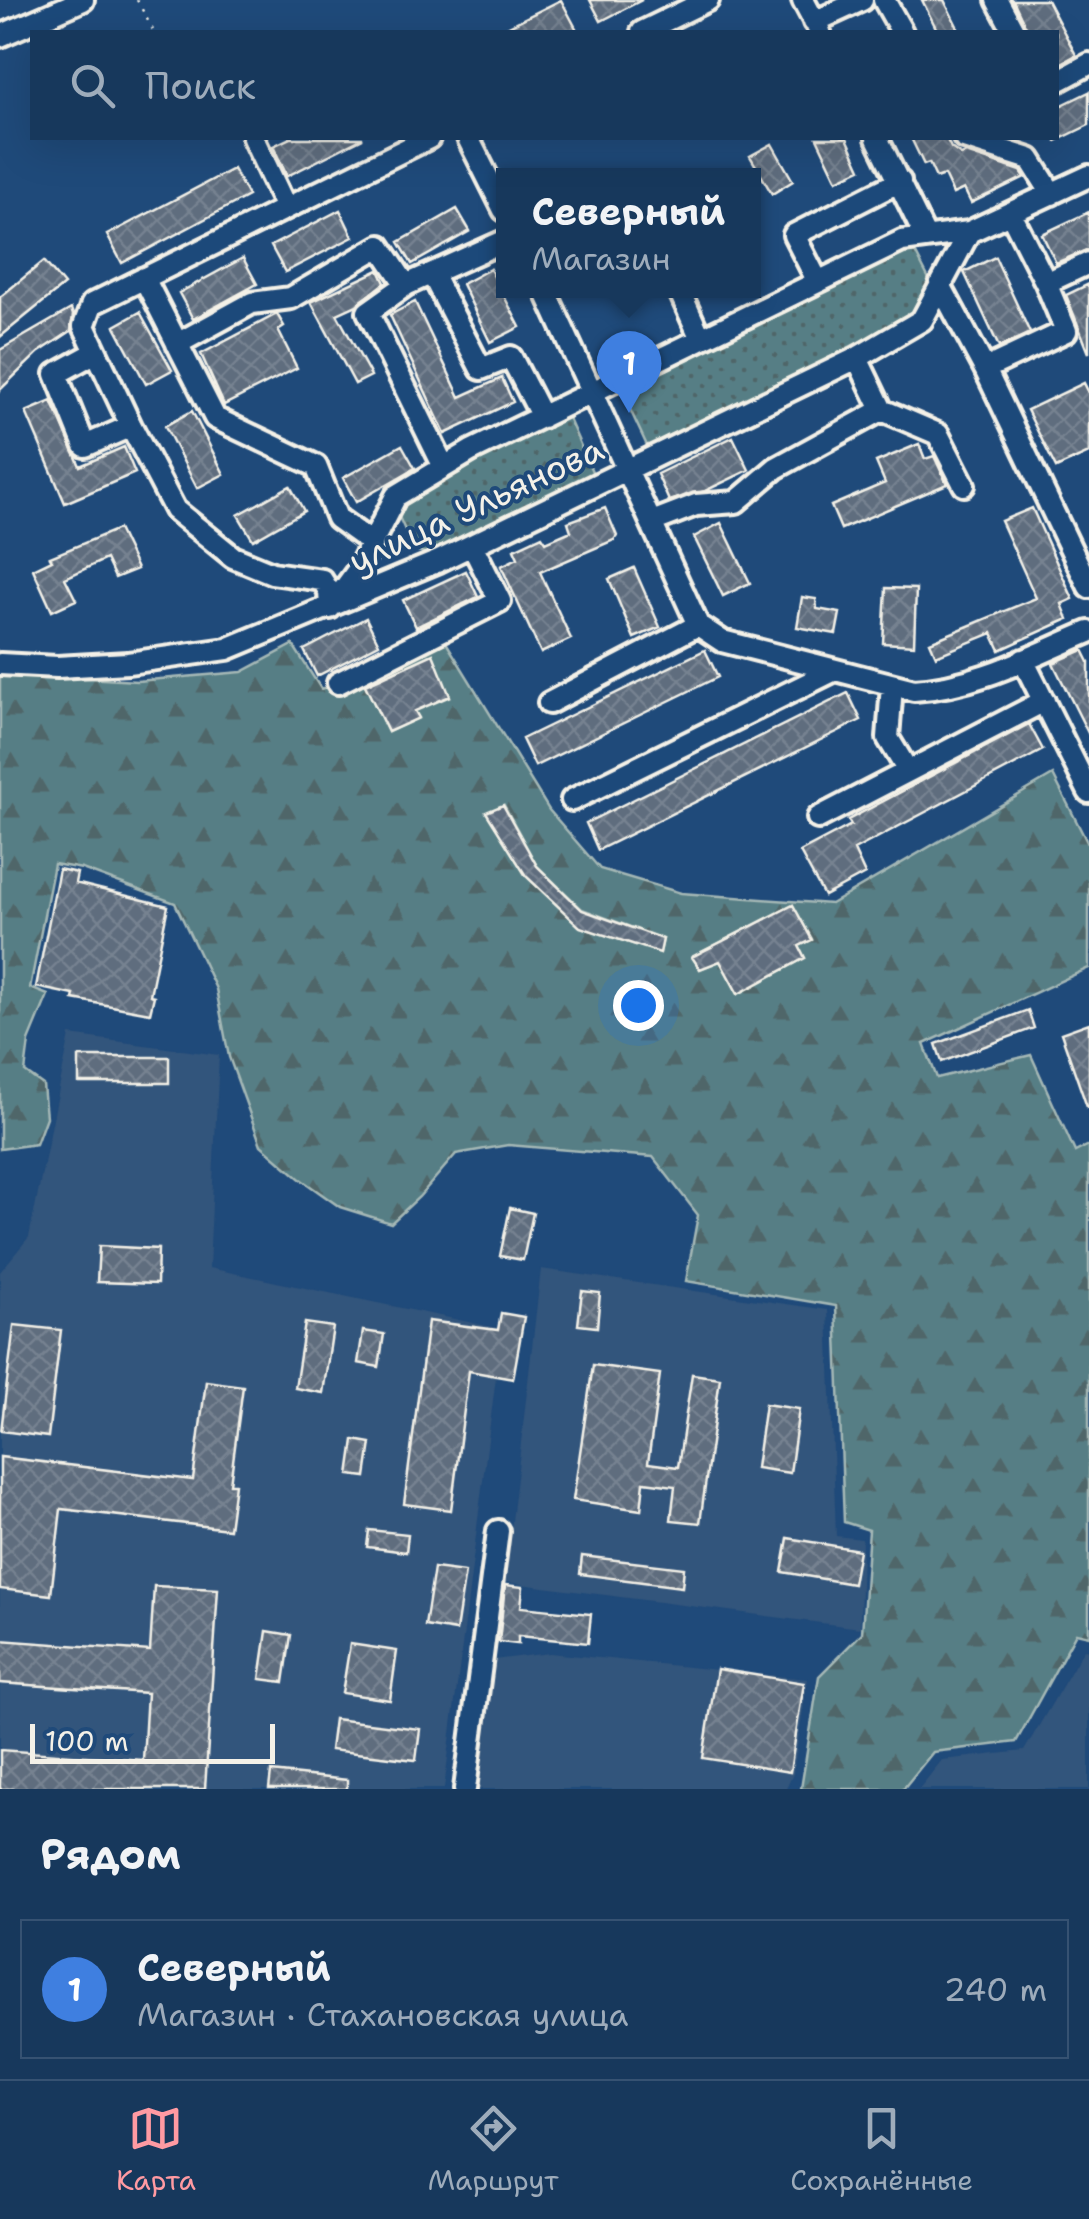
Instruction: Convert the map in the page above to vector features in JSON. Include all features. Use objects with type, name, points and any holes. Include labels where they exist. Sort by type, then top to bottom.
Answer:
[{"type":"street","points":[[0,36],[84,0]]},
{"type":"street","points":[[646,30],[708,0]]},
{"type":"street","points":[[803,0],[817,27],[862,0]]},
{"type":"street","points":[[884,0],[901,30]]},
{"type":"street","points":[[997,0],[1013,30]]},
{"type":"street","points":[[1059,80],[1089,64]]},
{"type":"street","points":[[255,140],[286,208]]},
{"type":"street","points":[[0,664],[110,664],[227,649],[330,608],[329,591],[322,580],[272,573],[232,557],[175,510],[84,326],[92,304],[425,140]]},
{"type":"street","points":[[469,140],[496,194]]},
{"type":"street","points":[[878,140],[926,238]]},
{"type":"street","points":[[970,140],[1030,159],[1052,194]]},
{"type":"street","name":"улица Ульянова","points":[[330,608],[358,570],[396,496],[444,467],[902,241],[969,232],[1089,176]]},
{"type":"street","points":[[818,282],[794,235],[900,181]]},
{"type":"street","points":[[985,369],[1066,332],[1011,214]]},
{"type":"street","name":"улица Ульянова","points":[[330,608],[628,470],[857,358],[922,320],[969,232]]},
{"type":"street","points":[[444,467],[368,312],[406,285],[496,245]]},
{"type":"street","points":[[177,344],[252,303],[291,298],[380,246],[406,285]]},
{"type":"street","points":[[1046,283],[1089,263]]},
{"type":"street","points":[[432,274],[481,370],[511,357],[542,417]]},
{"type":"street","points":[[144,278],[215,418],[316,466],[336,518],[372,543]]},
{"type":"street","points":[[940,285],[985,369],[1089,587]]},
{"type":"street","points":[[548,298],[698,625],[722,642],[914,690],[982,678],[1089,632]]},
{"type":"street","points":[[683,298],[701,339]]},
{"type":"street","points":[[96,352],[56,374],[86,446],[131,426]]},
{"type":"street","points":[[857,358],[882,410],[938,434],[964,485]]},
{"type":"street","points":[[652,522],[696,505],[736,502],[776,468],[882,410]]},
{"type":"street","points":[[338,683],[500,602],[472,545]]},
{"type":"street","points":[[550,703],[698,625]]},
{"type":"street","points":[[1023,660],[1089,792]]},
{"type":"street","points":[[572,800],[834,670]]},
{"type":"street","points":[[892,684],[888,738],[908,771]]},
{"type":"street","points":[[818,818],[1044,701]]},
{"type":"street","points":[[465,1789],[498,1531]]},
{"type":"path","points":[[137,0],[153,30]]},
{"type":"shaded area","points":[[70,1035],[219,1055],[209,1268],[502,1329],[444,1789],[0,1789],[0,1272],[29,1237]]},
{"type":"shaded area","points":[[541,1269],[828,1310],[836,1536],[862,1539],[860,1628],[505,1582]]},
{"type":"shaded area","points":[[1084,1649],[1089,1650],[1089,1789],[919,1789],[942,1760],[1024,1751]]},
{"type":"shaded area","points":[[550,1653],[808,1679],[793,1774],[786,1789],[477,1789],[493,1660]]},
{"type":"green space","points":[[915,252],[931,283],[914,313],[650,452],[620,388],[894,255]]},
{"type":"green space","points":[[568,417],[594,476],[432,555],[414,550],[399,517],[410,495]]},
{"type":"green space","points":[[444,639],[549,810],[600,869],[681,893],[831,904],[1053,775],[1089,846],[1089,968],[924,1044],[937,1078],[1031,1055],[1075,1152],[1089,1145],[1089,1636],[1076,1633],[1016,1742],[933,1752],[903,1789],[801,1789],[819,1676],[862,1633],[869,1530],[844,1522],[836,1306],[686,1281],[698,1215],[653,1157],[508,1145],[456,1154],[391,1223],[340,1207],[261,1145],[229,1057],[216,989],[175,903],[82,869],[54,864],[30,988],[48,995],[29,1041],[25,1072],[43,1085],[46,1117],[36,1144],[0,1149],[0,673],[137,681],[242,672],[293,645],[321,689]],"holes":[[[396,671],[418,718],[388,732],[366,686]],[[504,805],[537,866],[582,909],[663,939],[660,953],[580,927],[526,876],[487,813]],[[793,905],[812,939],[799,946],[805,958],[738,994],[720,961],[700,969],[692,957]]]},
{"type":"building","points":[[561,0],[577,30],[501,30]]},
{"type":"building","points":[[590,0],[642,0],[601,21]]},
{"type":"building","points":[[922,0],[944,0],[959,30],[937,30]]},
{"type":"building","points":[[1013,0],[1047,0],[1076,55],[1059,64],[1059,30],[1027,30]]},
{"type":"building","points":[[1089,92],[1089,125],[1059,140],[1059,107]]},
{"type":"building","points":[[286,140],[359,140],[287,176],[273,146]]},
{"type":"building","points":[[818,140],[848,140],[861,169],[837,180]]},
{"type":"building","points":[[912,140],[947,140],[961,155],[966,153],[1021,171],[1025,177],[971,203],[964,189],[953,194],[944,175],[936,178],[929,163],[924,165]]},
{"type":"building","points":[[772,144],[793,181],[772,194],[761,168],[750,156]]},
{"type":"building","points":[[233,169],[248,196],[122,263],[107,235]]},
{"type":"building","points":[[457,209],[470,231],[412,264],[399,242]]},
{"type":"building","points":[[340,210],[353,237],[285,272],[271,246]]},
{"type":"building","points":[[1089,212],[1089,249],[1056,263],[1042,234]]},
{"type":"building","points":[[995,257],[1030,333],[999,347],[964,272]]},
{"type":"building","points":[[243,258],[257,284],[193,319],[179,293]]},
{"type":"building","points":[[44,261],[64,285],[0,337],[0,297]]},
{"type":"building","points":[[490,269],[496,281],[496,298],[505,298],[520,327],[490,342],[462,284]]},
{"type":"building","points":[[379,270],[385,283],[357,305],[337,314],[371,376],[355,384],[311,302]]},
{"type":"building","points":[[1089,284],[1089,353],[1066,295]]},
{"type":"building","points":[[415,302],[460,397],[502,378],[513,402],[445,434],[390,315]]},
{"type":"building","points":[[71,309],[71,331],[38,353],[0,390],[0,350]]},
{"type":"building","points":[[140,312],[172,370],[146,384],[115,326]]},
{"type":"building","points":[[277,314],[284,326],[278,330],[297,368],[224,405],[201,354]]},
{"type":"building","points":[[1084,383],[1089,393],[1089,453],[1056,468],[1027,410]]},
{"type":"building","points":[[52,401],[80,466],[124,447],[135,473],[65,503],[26,412]]},
{"type":"building","points":[[192,411],[224,474],[197,488],[165,426]]},
{"type":"building","points":[[733,437],[749,470],[705,491],[669,501],[657,474]]},
{"type":"building","points":[[919,444],[925,459],[934,456],[947,484],[841,529],[831,506],[885,483],[876,462]]},
{"type":"building","points":[[402,445],[415,468],[356,502],[343,478]]},
{"type":"building","points":[[290,486],[304,511],[253,540],[238,515]]},
{"type":"building","points":[[605,508],[617,536],[614,540],[540,572],[571,639],[541,653],[501,566],[518,558],[514,549],[542,536],[546,542],[571,531],[568,522]]},
{"type":"building","points":[[1032,508],[1073,599],[1062,604],[1068,619],[1000,650],[992,633],[936,656],[930,642],[1036,598],[1001,521]]},
{"type":"building","points":[[721,523],[750,583],[723,596],[694,537]]},
{"type":"building","points":[[118,529],[137,569],[115,578],[106,559],[65,578],[76,600],[52,611],[33,569],[52,560],[50,557]]},
{"type":"building","points":[[634,568],[660,627],[634,638],[609,579]]},
{"type":"building","points":[[466,571],[478,597],[416,627],[403,600]]},
{"type":"building","points":[[886,588],[916,589],[914,645],[883,643]]},
{"type":"building","points":[[802,597],[816,599],[817,609],[840,613],[836,634],[797,627]]},
{"type":"building","points":[[366,618],[379,644],[317,676],[304,650]]},
{"type":"building","points":[[705,650],[718,677],[535,766],[522,739]]},
{"type":"building","points":[[1083,650],[1089,662],[1089,735],[1053,663]]},
{"type":"building","points":[[433,654],[450,696],[415,711],[419,718],[388,732],[365,685]]},
{"type":"building","points":[[848,693],[861,720],[598,850],[586,823]]},
{"type":"building","points":[[1029,724],[1043,750],[854,850],[865,874],[824,896],[800,852],[851,825],[848,820]]},
{"type":"building","points":[[503,805],[537,866],[582,910],[663,939],[660,953],[580,927],[526,876],[486,812]]},
{"type":"building","points":[[59,869],[77,873],[75,883],[168,906],[150,1013],[73,999],[74,995],[36,987]]},
{"type":"building","points":[[793,905],[812,940],[799,946],[805,958],[738,994],[720,961],[700,969],[692,957]]},
{"type":"building","points":[[1028,1010],[1034,1028],[942,1062],[936,1044]]},
{"type":"building","points":[[1089,1023],[1089,1107],[1087,1107],[1061,1033]]},
{"type":"building","points":[[79,1057],[169,1057],[169,1083],[79,1083]]},
{"type":"building","points":[[510,1208],[533,1213],[523,1260],[500,1256]]},
{"type":"building","points":[[99,1246],[158,1249],[157,1284],[97,1282]]},
{"type":"building","points":[[582,1291],[600,1293],[597,1327],[578,1325]]},
{"type":"building","points":[[501,1313],[524,1317],[513,1379],[469,1371],[451,1510],[404,1504],[428,1321],[498,1330]]},
{"type":"building","points":[[305,1323],[333,1327],[323,1393],[295,1388]]},
{"type":"building","points":[[14,1325],[61,1330],[48,1437],[1,1431]]},
{"type":"building","points":[[363,1331],[384,1334],[379,1367],[358,1363]]},
{"type":"building","points":[[593,1365],[660,1374],[648,1463],[678,1467],[692,1374],[720,1378],[700,1523],[671,1520],[675,1486],[644,1482],[641,1510],[573,1500]]},
{"type":"building","points":[[206,1381],[243,1386],[230,1484],[235,1484],[229,1529],[61,1509],[51,1595],[0,1589],[0,1457],[193,1480]]},
{"type":"building","points":[[765,1404],[799,1409],[790,1473],[756,1468]]},
{"type":"building","points":[[354,1440],[371,1443],[366,1477],[349,1475]]},
{"type":"building","points":[[369,1530],[408,1534],[406,1552],[367,1547]]},
{"type":"building","points":[[788,1538],[859,1550],[853,1584],[782,1572]]},
{"type":"building","points":[[582,1556],[684,1568],[682,1587],[580,1574]]},
{"type":"building","points":[[434,1568],[465,1572],[456,1631],[425,1626]]},
{"type":"building","points":[[505,1585],[523,1587],[521,1607],[591,1614],[588,1643],[518,1636],[518,1644],[499,1642]]},
{"type":"building","points":[[154,1586],[218,1589],[205,1789],[0,1789],[0,1750],[143,1760],[147,1693],[0,1683],[0,1640],[150,1651]]},
{"type":"building","points":[[267,1631],[291,1635],[284,1682],[260,1679]]},
{"type":"building","points":[[350,1644],[397,1651],[390,1700],[342,1693]]},
{"type":"building","points":[[717,1669],[804,1683],[790,1772],[703,1758]]},
{"type":"building","points":[[334,1719],[420,1729],[416,1760],[330,1750]]},
{"type":"building","points":[[271,1772],[347,1780],[347,1789],[269,1789]]},
{"type":"place","name":"Северный","points":[[629,413]]}]
